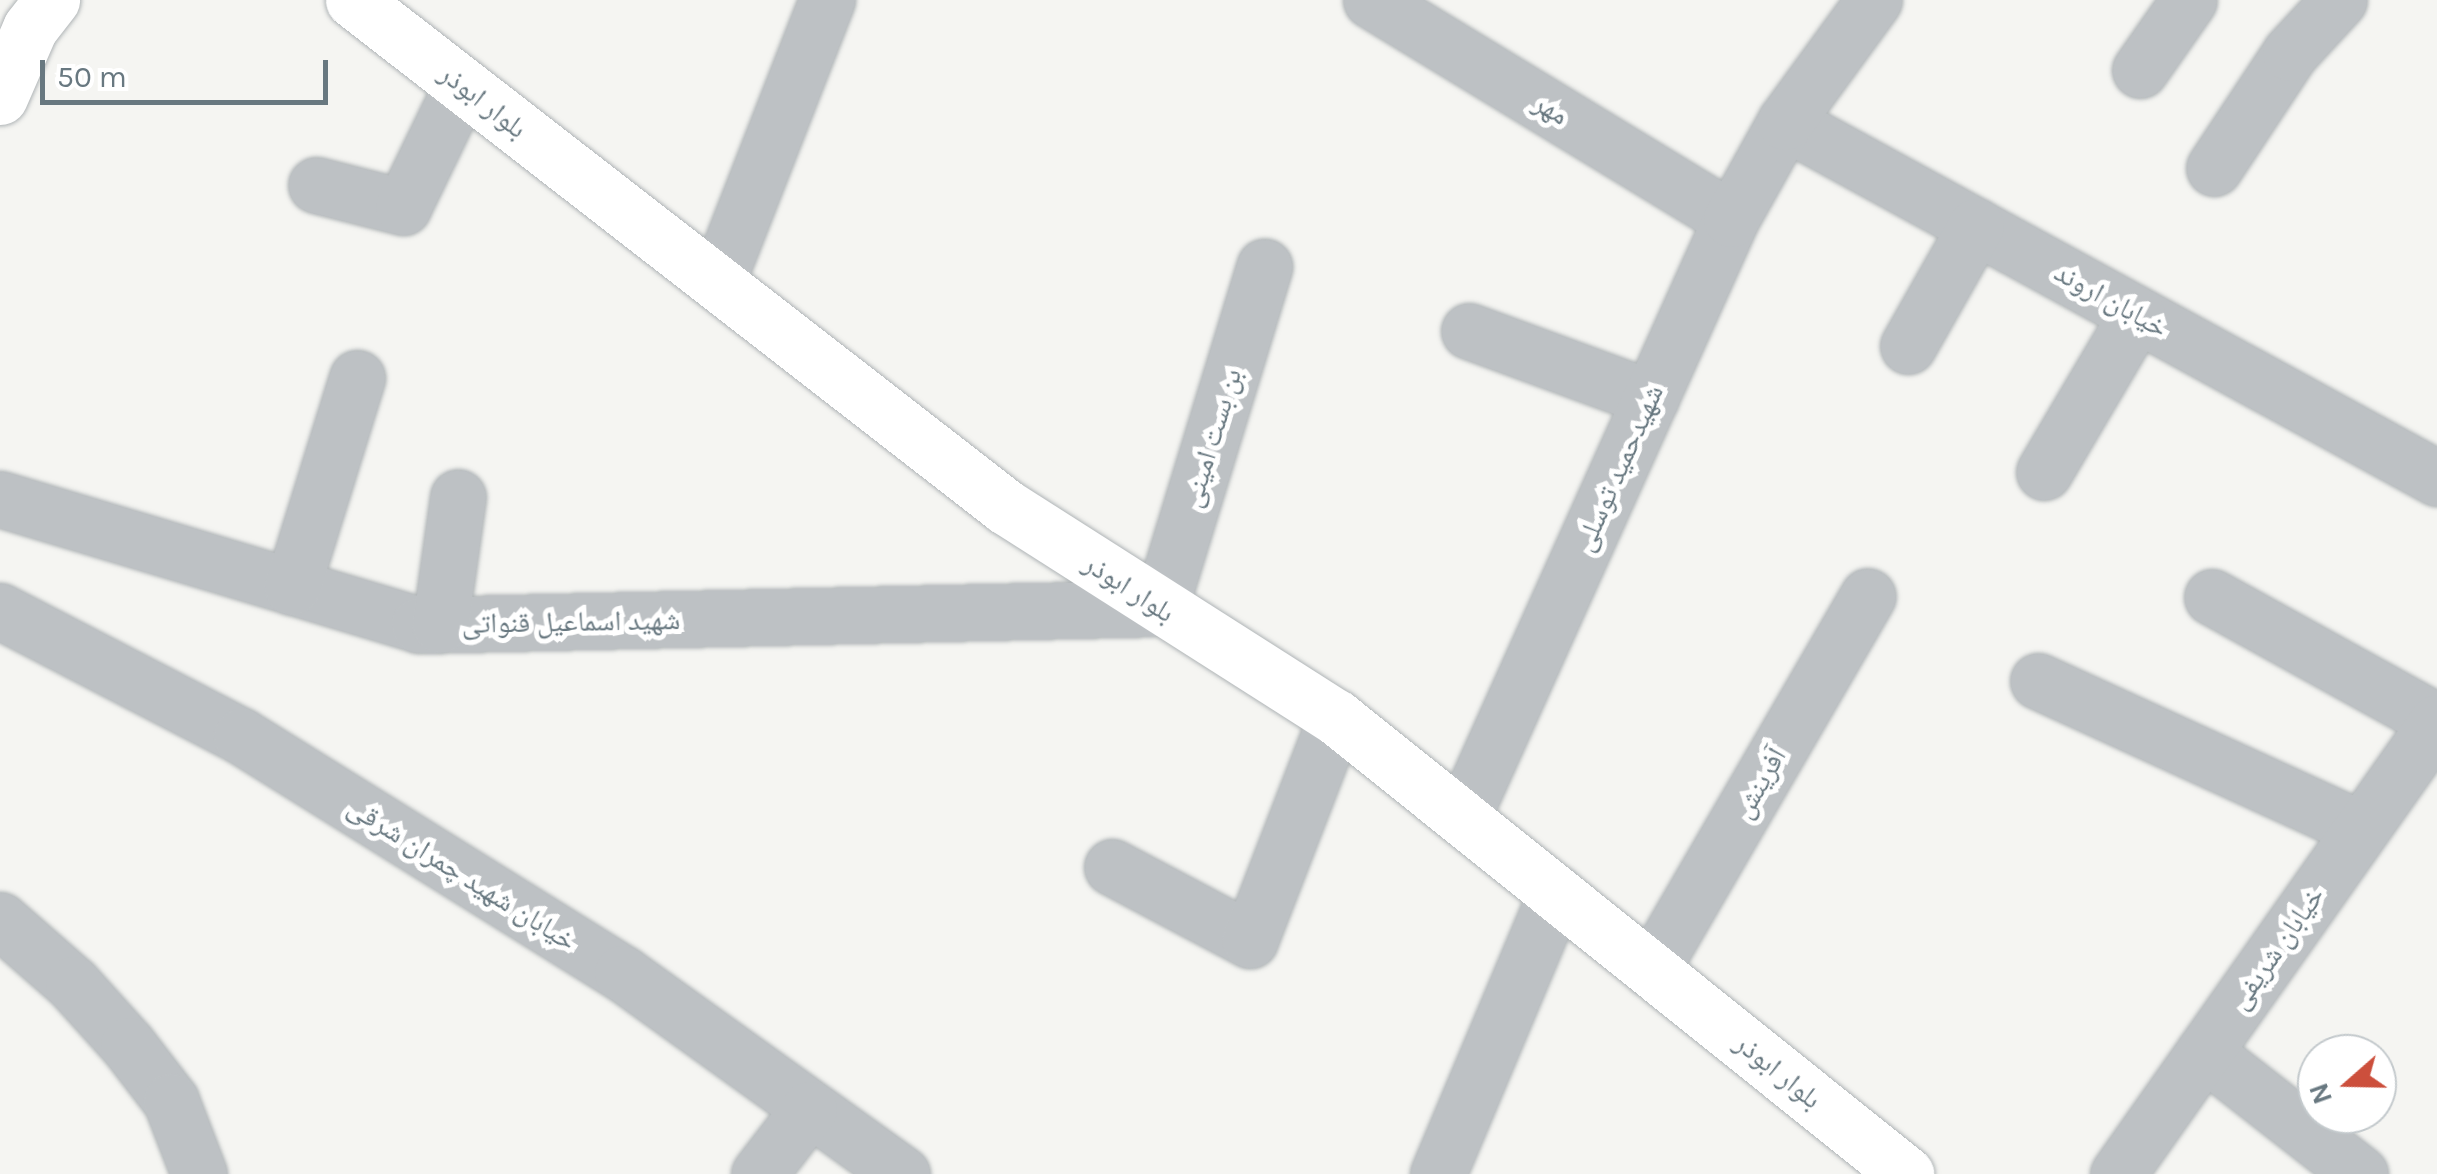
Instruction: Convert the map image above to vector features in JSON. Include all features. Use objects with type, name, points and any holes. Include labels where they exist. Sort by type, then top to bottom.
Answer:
[{"type":"main road","name":"بلوار ابوذر","points":[[353,0],[1006,507],[1336,717],[1906,1174]]},
{"type":"main road","points":[[0,98],[46,2]]},
{"type":"street","points":[[717,282],[827,0]]},
{"type":"street","name":"شهیدحمید توسلی","points":[[1462,818],[1731,219],[1785,122],[1874,0]]},
{"type":"street","points":[[2140,70],[2188,0]]},
{"type":"street","points":[[2214,168],[2290,53],[2340,0]]},
{"type":"street","name":"مهر","points":[[1393,6],[1731,219]]},
{"type":"street","points":[[316,185],[403,207],[462,85]]},
{"type":"street","name":"خیابان اروند","points":[[1785,122],[2437,478]]},
{"type":"street","points":[[1908,346],[1976,226]]},
{"type":"street","name":"بن بست امینی","points":[[1160,608],[1264,267]]},
{"type":"street","points":[[2044,472],[2137,314]]},
{"type":"street","points":[[1469,331],[1651,398]]},
{"type":"street","points":[[292,587],[357,378]]},
{"type":"street","points":[[440,625],[458,497]]},
{"type":"street","name":"شهید اسماعیل قنواتی","points":[[0,499],[418,625],[1160,608]]},
{"type":"street","name":"آفرینش","points":[[1651,970],[1868,596]]},
{"type":"street","points":[[2212,597],[2437,721]]},
{"type":"street","name":"خیابان شهید چمران شرقی","points":[[0,611],[258,746],[622,973],[902,1174]]},
{"type":"street","points":[[2038,681],[2362,829]]},
{"type":"street","points":[[1112,867],[1250,940],[1336,717]]},
{"type":"street","name":"خیابان شریفی","points":[[2118,1174],[2437,721]]},
{"type":"street","points":[[1438,1174],[1556,893]]},
{"type":"street","points":[[0,920],[73,984],[128,1045],[171,1102],[199,1174]]},
{"type":"street","points":[[2204,1052],[2360,1174]]},
{"type":"street","points":[[758,1174],[809,1108]]}]
